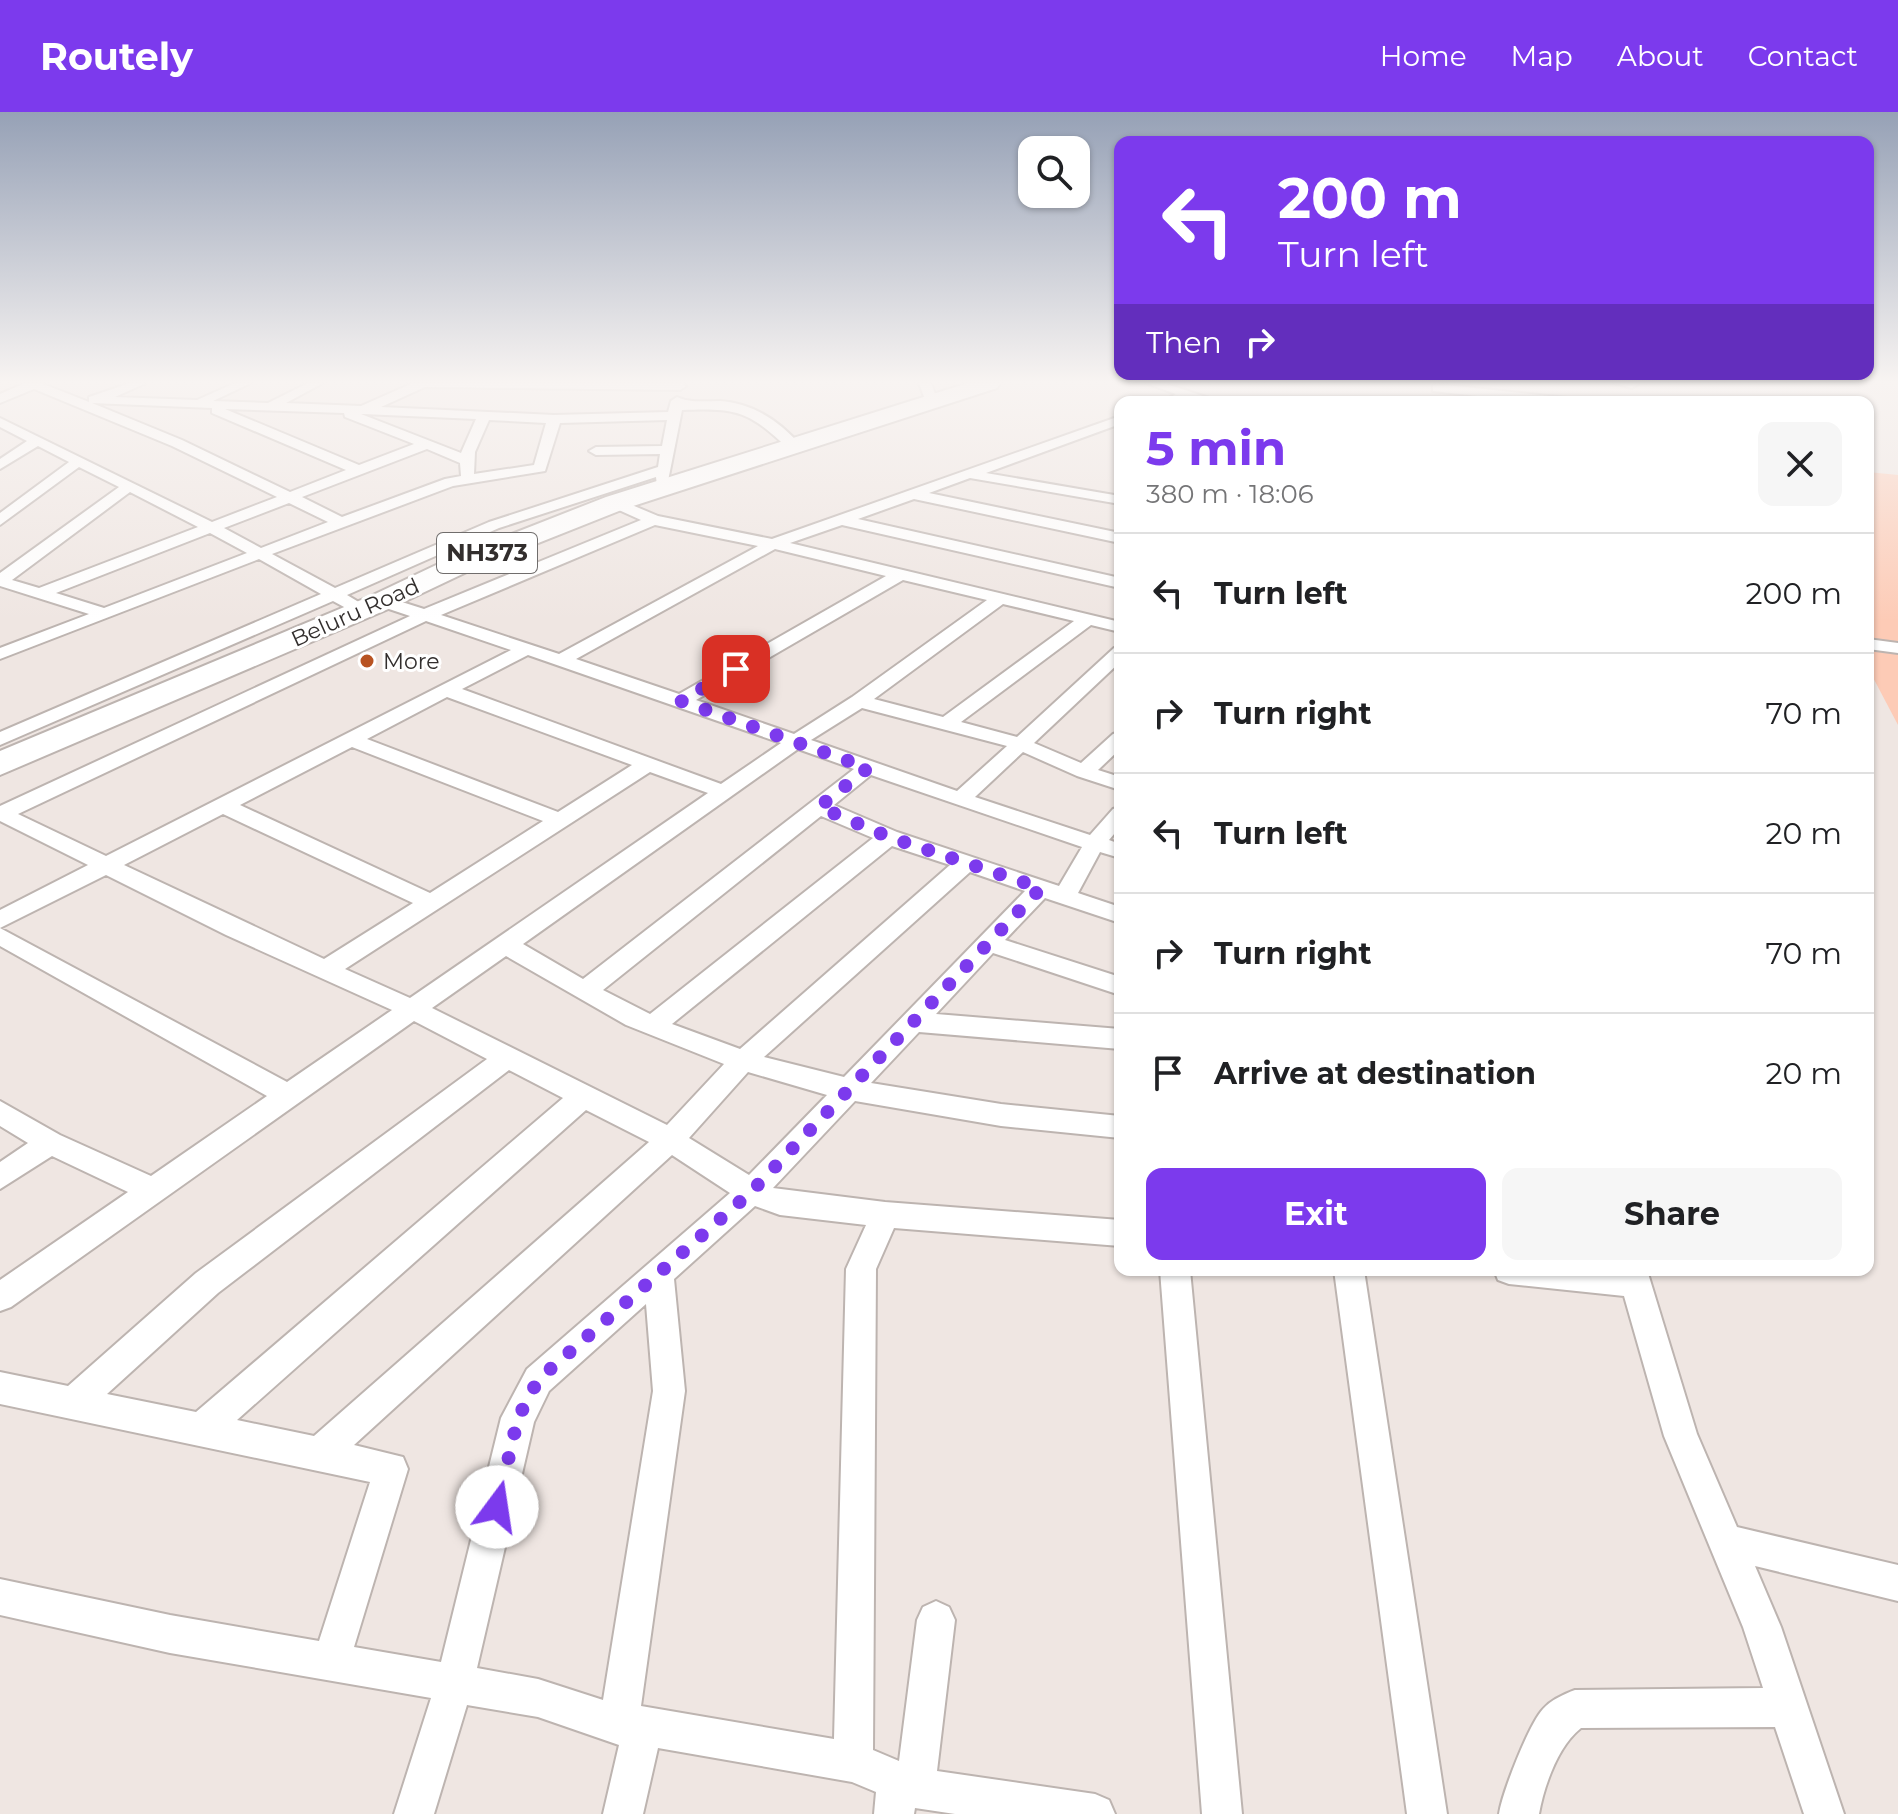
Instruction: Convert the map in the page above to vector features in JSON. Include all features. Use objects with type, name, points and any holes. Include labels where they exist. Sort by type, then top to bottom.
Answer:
[{"type":"highway","name":"Beluru Road","points":[[0,764],[373,605],[463,563],[615,503],[662,480],[733,462]]},
{"type":"street","points":[[0,520],[76,462]]},
{"type":"street","points":[[78,462],[211,527],[333,593],[425,615],[960,800],[1114,849]]},
{"type":"street","points":[[218,462],[341,522]]},
{"type":"street","points":[[340,462],[358,470]]},
{"type":"street","points":[[40,593],[378,462]]},
{"type":"street","points":[[466,462],[467,478]]},
{"type":"street","points":[[2,652],[341,522],[467,478],[540,468],[542,462]]},
{"type":"street","points":[[0,740],[494,525],[662,480],[666,462]]},
{"type":"street","points":[[561,660],[773,544],[998,462]]},
{"type":"street","points":[[967,473],[1114,499]]},
{"type":"street","points":[[0,581],[129,486]]},
{"type":"street","points":[[910,494],[1114,537]]},
{"type":"street","points":[[615,503],[654,520],[773,544],[1114,626]]},
{"type":"street","points":[[0,814],[425,615],[654,520]]},
{"type":"street","points":[[842,520],[1114,582]]},
{"type":"street","points":[[681,701],[900,575]]},
{"type":"street","points":[[0,581],[104,613]]},
{"type":"street","points":[[0,1297],[151,1189],[859,701],[999,599]]},
{"type":"street","points":[[949,722],[1088,619]]},
{"type":"street","points":[[1874,645],[1898,648]]},
{"type":"street","points":[[0,920],[526,649]]},
{"type":"street","points":[[960,800],[1018,743],[1114,662]]},
{"type":"street","points":[[446,690],[645,766],[724,792]]},
{"type":"street","points":[[859,701],[949,722],[1018,743],[1114,782]]},
{"type":"street","points":[[350,739],[559,820]]},
{"type":"street","points":[[0,740],[28,752]]},
{"type":"street","points":[[1084,772],[1114,744]]},
{"type":"street","points":[[325,970],[645,766]]},
{"type":"street","points":[[586,990],[868,768]]},
{"type":"street","points":[[222,805],[430,902]]},
{"type":"street","points":[[819,807],[889,837],[1114,913]]},
{"type":"street","points":[[0,814],[106,868],[412,1009],[670,1140],[751,1192],[780,1203],[885,1215],[1114,1233]]},
{"type":"street","points":[[414,1814],[455,1683],[518,1418],[538,1380],[751,1192],[988,943],[1053,891],[1114,821]]},
{"type":"street","points":[[652,1026],[889,837]]},
{"type":"street","points":[[319,1454],[670,1140],[743,1061],[967,863]]},
{"type":"street","points":[[0,936],[288,1095]]},
{"type":"street","points":[[988,943],[1114,984]]},
{"type":"street","points":[[505,945],[652,1026],[743,1061],[846,1091],[941,1107],[1114,1126]]},
{"type":"street","points":[[912,1022],[1114,1039]]},
{"type":"street","points":[[73,1403],[207,1283],[507,1058]]},
{"type":"street","points":[[201,1430],[583,1096]]},
{"type":"street","points":[[0,1112],[50,1143],[151,1189]]},
{"type":"street","points":[[0,1177],[50,1143]]},
{"type":"street","points":[[853,1762],[861,1269],[885,1215]]},
{"type":"street","points":[[623,1814],[669,1391],[658,1272]]},
{"type":"street","points":[[1176,1276],[1222,1814]]},
{"type":"street","points":[[1350,1276],[1427,1814]]},
{"type":"street","points":[[1634,1277],[1681,1436],[1762,1627],[1824,1814]]},
{"type":"street","points":[[0,1388],[391,1469],[331,1662]]},
{"type":"street","points":[[1727,1542],[1898,1583]]},
{"type":"street","points":[[0,1597],[170,1634],[538,1698],[631,1726],[853,1762],[902,1794],[1095,1814]]},
{"type":"street","points":[[902,1794],[936,1620]]},
{"type":"street","points":[[1519,1814],[1522,1795],[1555,1724],[1575,1709],[1790,1707]]},
{"type":"shaded area","points":[[1874,473],[1898,475],[1898,725],[1874,679]]},
{"type":"place","name":"More","points":[[367,661]]},
{"type":"route","points":[[497,1507],[518,1418],[538,1380],[751,1192],[1041,888],[889,837],[819,807],[868,768],[681,701],[736,669]]}]
